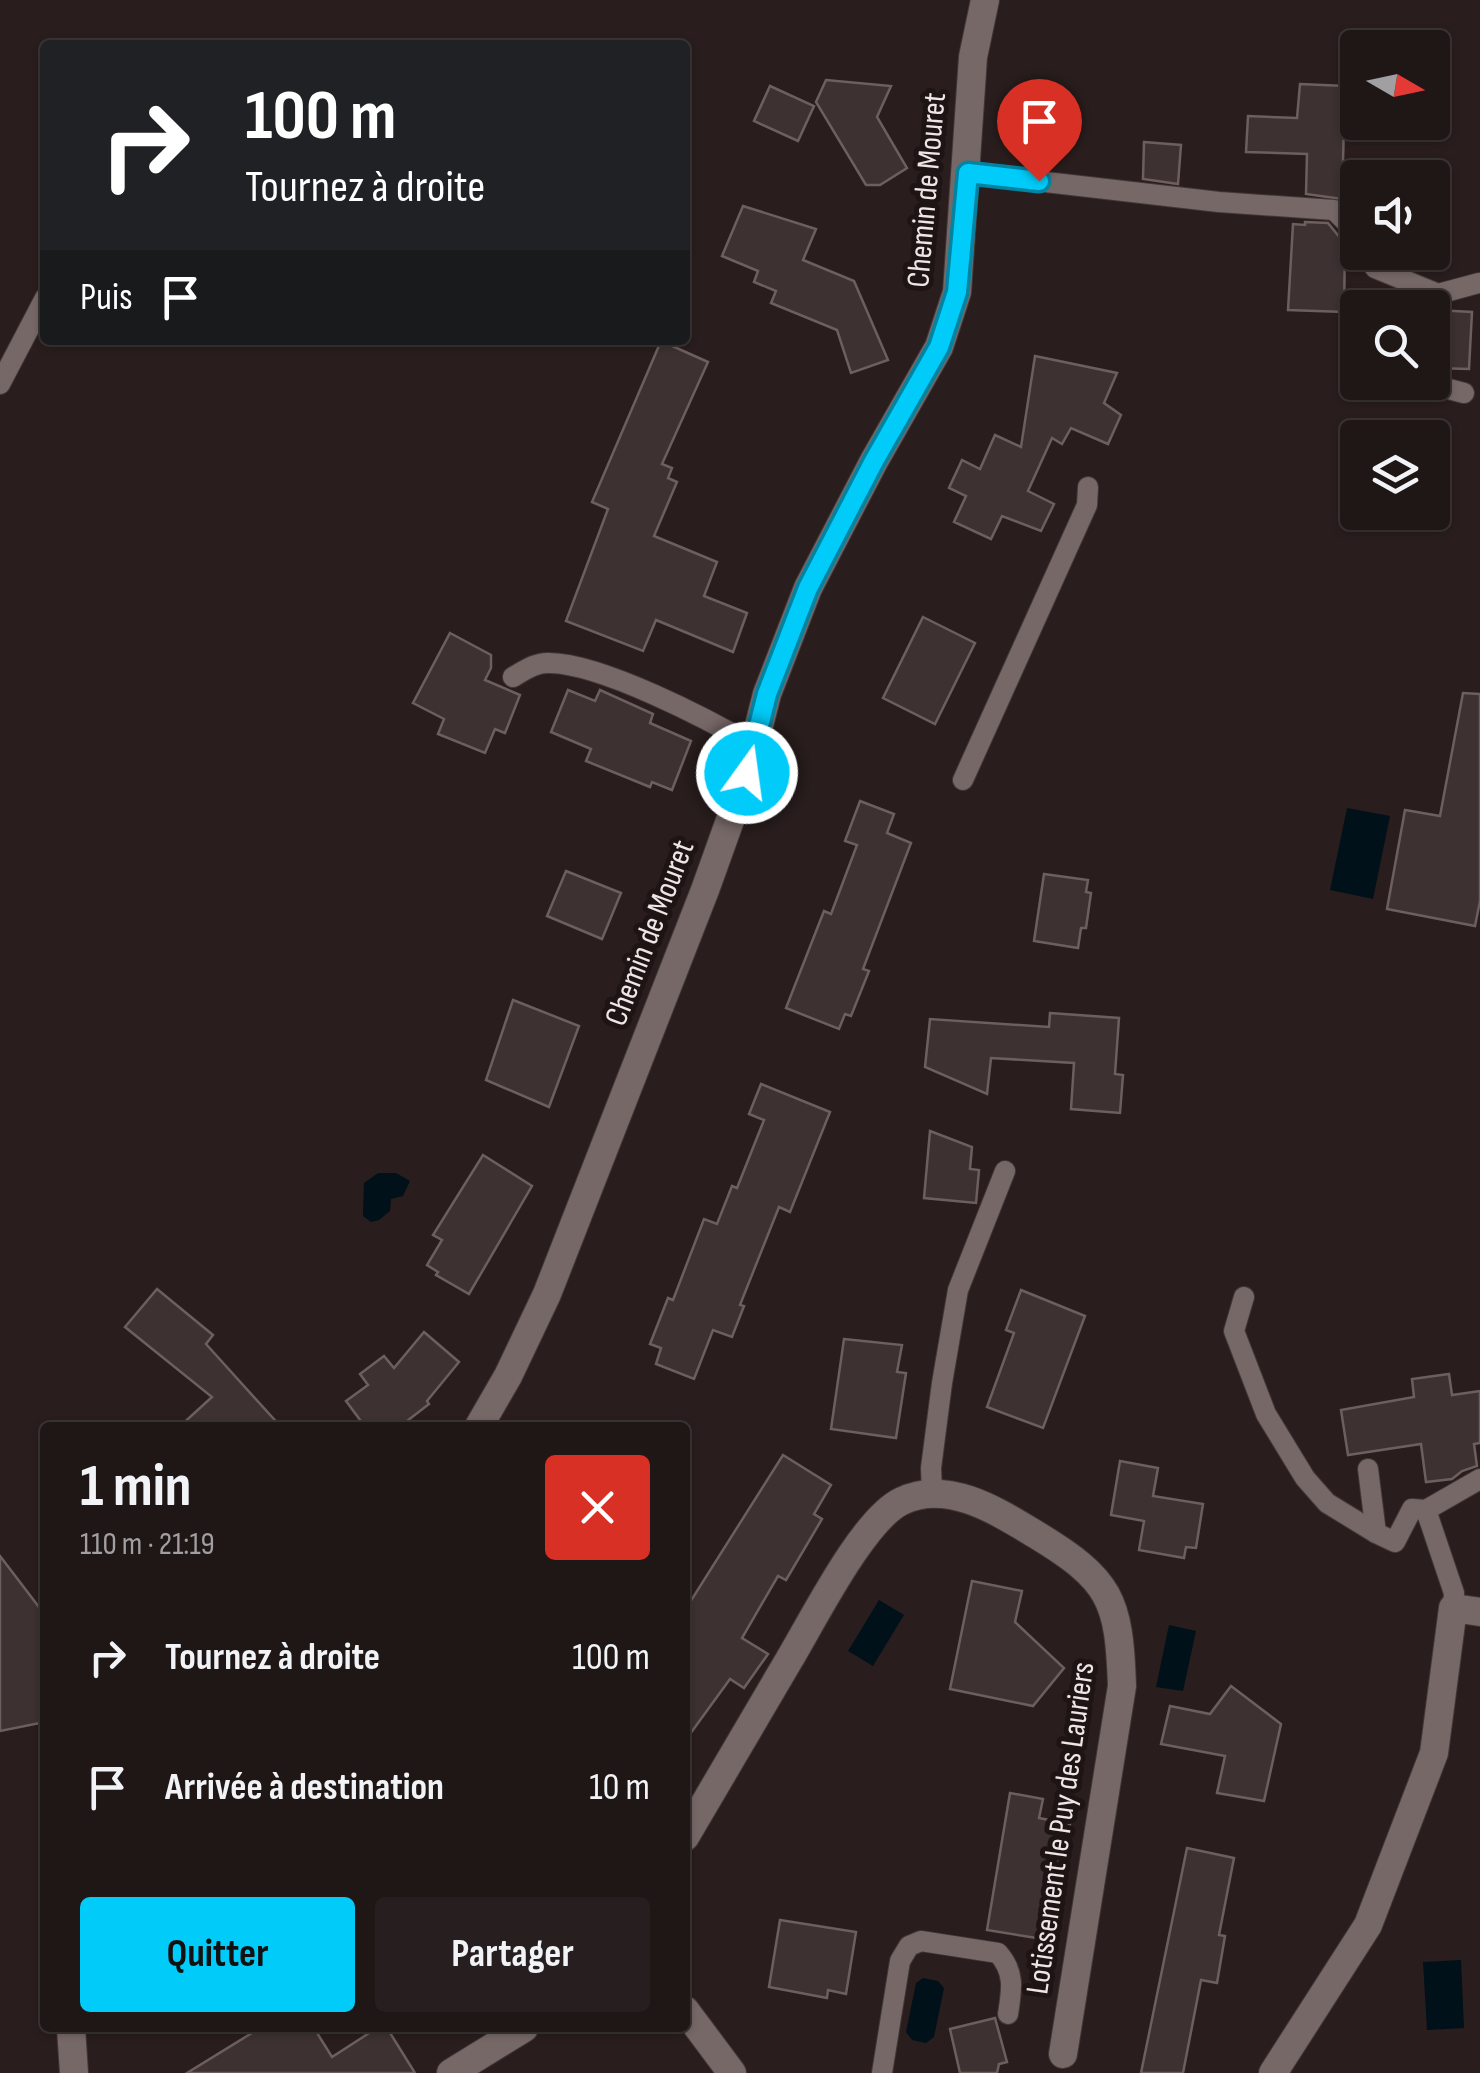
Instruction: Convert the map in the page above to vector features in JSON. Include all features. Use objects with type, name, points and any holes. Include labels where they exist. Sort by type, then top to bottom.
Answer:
[{"type":"street","name":"Chemin de Mouret","points":[[481,1422],[547,1294],[705,890],[754,746],[767,694],[808,588],[939,347],[957,292],[973,57],[985,0]]},
{"type":"street","points":[[690,1829],[873,1526],[900,1501],[932,1492]]},
{"type":"street","name":"Lotissement le Puy des Lauriers","points":[[932,1492],[976,1501],[1079,1560],[1108,1594],[1120,1630],[1122,1686],[1063,2054]]},
{"type":"street","points":[[1273,2073],[1368,1925],[1434,1753],[1466,1610]]},
{"type":"street","points":[[690,2017],[732,2073]]},
{"type":"street","points":[[70,2032],[74,2073]]},
{"type":"street","points":[[451,2073],[518,2032]]},
{"type":"lane","points":[[968,173],[1219,202],[1334,210],[1340,216]]},
{"type":"lane","points":[[1378,270],[1415,290]]},
{"type":"lane","points":[[1450,295],[1479,284]]},
{"type":"lane","points":[[0,384],[40,308]]},
{"type":"lane","points":[[1450,389],[1464,393]]},
{"type":"lane","points":[[963,780],[1087,505],[1088,487]]},
{"type":"lane","points":[[514,676],[548,662],[568,666],[615,680],[708,719],[754,746]]},
{"type":"lane","points":[[932,1492],[931,1468],[958,1290],[1005,1171]]},
{"type":"lane","points":[[1244,1297],[1234,1331],[1266,1414],[1305,1478],[1327,1504],[1395,1542],[1412,1509],[1426,1510],[1480,1479]]},
{"type":"lane","points":[[1368,1469],[1376,1533]]},
{"type":"lane","points":[[1426,1510],[1454,1593],[1466,1610]]},
{"type":"lane","points":[[882,2073],[900,1960],[909,1946],[921,1940],[998,1953],[1010,1966],[1008,2014]]},
{"type":"shaded area","points":[[1347,808],[1390,816],[1373,899],[1330,890]]},
{"type":"shaded area","points":[[378,1173],[396,1173],[410,1181],[403,1196],[391,1199],[390,1211],[371,1222],[363,1216],[364,1183]]},
{"type":"shaded area","points":[[879,1600],[904,1615],[873,1666],[848,1651]]},
{"type":"shaded area","points":[[1169,1625],[1196,1631],[1183,1691],[1156,1687]]},
{"type":"shaded area","points":[[1461,1960],[1464,2028],[1427,2030],[1423,1962]]},
{"type":"shaded area","points":[[923,1978],[938,1981],[944,1988],[934,2037],[926,2043],[912,2040],[906,2032],[916,1983]]},
{"type":"building","points":[[826,80],[891,86],[877,117],[907,168],[880,185],[866,185],[816,102]]},
{"type":"building","points":[[1300,84],[1340,86],[1340,140],[1344,140],[1340,199],[1306,194],[1307,154],[1246,152],[1248,116],[1297,118]]},
{"type":"building","points":[[770,86],[814,106],[798,141],[754,121]]},
{"type":"building","points":[[1144,142],[1181,145],[1178,184],[1143,179]]},
{"type":"building","points":[[743,206],[816,229],[803,260],[854,281],[888,360],[851,373],[837,330],[771,303],[776,291],[754,282],[758,271],[722,256]]},
{"type":"building","points":[[1328,223],[1340,238],[1340,270],[1345,270],[1340,312],[1288,310],[1293,224]]},
{"type":"building","points":[[1450,311],[1472,312],[1469,369],[1450,368]]},
{"type":"building","points":[[659,345],[670,345],[708,362],[662,464],[672,468],[668,478],[677,482],[654,536],[717,562],[704,596],[747,613],[733,652],[656,620],[643,651],[566,621],[608,509],[592,502]]},
{"type":"building","points":[[1035,356],[1117,373],[1104,403],[1121,415],[1108,444],[1071,428],[1062,444],[1052,438],[1028,491],[1054,504],[1041,531],[1002,516],[991,539],[954,522],[966,496],[949,488],[962,460],[980,469],[995,435],[1021,447]]},
{"type":"building","points":[[923,617],[975,643],[935,724],[883,698]]},
{"type":"building","points":[[450,633],[491,655],[491,668],[485,680],[520,695],[505,733],[495,729],[485,753],[438,734],[444,719],[413,703]]},
{"type":"building","points":[[568,690],[595,701],[600,690],[653,714],[650,723],[691,741],[672,790],[652,782],[650,787],[586,761],[591,749],[551,732]]},
{"type":"building","points":[[1463,693],[1480,694],[1480,901],[1475,926],[1387,909],[1405,810],[1440,816]]},
{"type":"building","points":[[860,801],[894,814],[887,833],[911,843],[863,969],[869,971],[851,1016],[845,1014],[839,1029],[786,1008],[824,911],[831,914],[857,845],[845,841]]},
{"type":"building","points":[[566,871],[621,893],[602,939],[547,916]]},
{"type":"building","points":[[1044,874],[1088,880],[1086,892],[1091,893],[1086,928],[1081,928],[1078,948],[1034,941]]},
{"type":"building","points":[[513,1000],[579,1026],[549,1107],[486,1080]]},
{"type":"building","points":[[1050,1013],[1119,1018],[1115,1074],[1123,1075],[1120,1113],[1071,1109],[1074,1063],[991,1058],[987,1094],[925,1067],[930,1019],[1049,1027]]},
{"type":"building","points":[[761,1084],[830,1112],[790,1212],[779,1207],[740,1305],[744,1306],[732,1337],[713,1330],[694,1379],[656,1364],[661,1348],[650,1344],[668,1298],[673,1300],[704,1219],[717,1224],[732,1186],[737,1188],[764,1120],[749,1114]]},
{"type":"building","points":[[930,1131],[972,1147],[970,1169],[979,1170],[976,1203],[924,1198]]},
{"type":"building","points":[[483,1155],[532,1186],[469,1294],[436,1275],[438,1272],[427,1265],[442,1240],[433,1235]]},
{"type":"building","points":[[157,1289],[213,1335],[206,1344],[277,1422],[185,1422],[212,1397],[125,1327]]},
{"type":"building","points":[[1021,1290],[1085,1316],[1043,1428],[987,1407],[1014,1333],[1006,1330]]},
{"type":"building","points":[[424,1332],[459,1362],[427,1401],[429,1404],[406,1422],[362,1422],[346,1401],[368,1385],[360,1374],[384,1356],[394,1368]]},
{"type":"building","points":[[844,1339],[902,1345],[897,1372],[906,1373],[896,1438],[831,1429]]},
{"type":"building","points":[[1449,1374],[1452,1395],[1480,1391],[1480,1443],[1474,1444],[1477,1466],[1452,1479],[1426,1482],[1421,1444],[1348,1455],[1341,1410],[1414,1397],[1412,1379]]},
{"type":"building","points":[[783,1455],[831,1485],[814,1514],[822,1519],[786,1580],[778,1576],[742,1638],[768,1654],[744,1688],[730,1679],[690,1734],[690,1602]]},
{"type":"building","points":[[1120,1461],[1158,1468],[1153,1496],[1203,1504],[1196,1548],[1186,1547],[1184,1558],[1139,1550],[1144,1521],[1111,1515]]},
{"type":"building","points":[[0,1556],[40,1608],[40,1723],[0,1731]]},
{"type":"building","points":[[972,1581],[1022,1591],[1015,1622],[1064,1668],[1033,1706],[950,1689]]},
{"type":"building","points":[[1231,1686],[1281,1724],[1264,1801],[1217,1793],[1225,1756],[1161,1744],[1170,1706],[1210,1714]]},
{"type":"building","points":[[1010,1793],[1043,1799],[1039,1818],[1070,1824],[1054,1917],[1047,1916],[1043,1939],[987,1930]]},
{"type":"building","points":[[1187,1848],[1234,1858],[1219,1935],[1225,1936],[1217,1983],[1201,1980],[1183,2073],[1141,2073]]},
{"type":"building","points":[[780,1920],[856,1932],[846,1994],[828,1990],[827,1998],[769,1987]]},
{"type":"building","points":[[995,2018],[1007,2062],[999,2064],[997,2073],[960,2073],[950,2029]]},
{"type":"building","points":[[254,2032],[316,2032],[332,2057],[371,2032],[389,2032],[415,2073],[187,2073]]},
{"type":"route","points":[[747,773],[767,694],[808,588],[939,347],[957,292],[968,173],[1039,181]]}]
